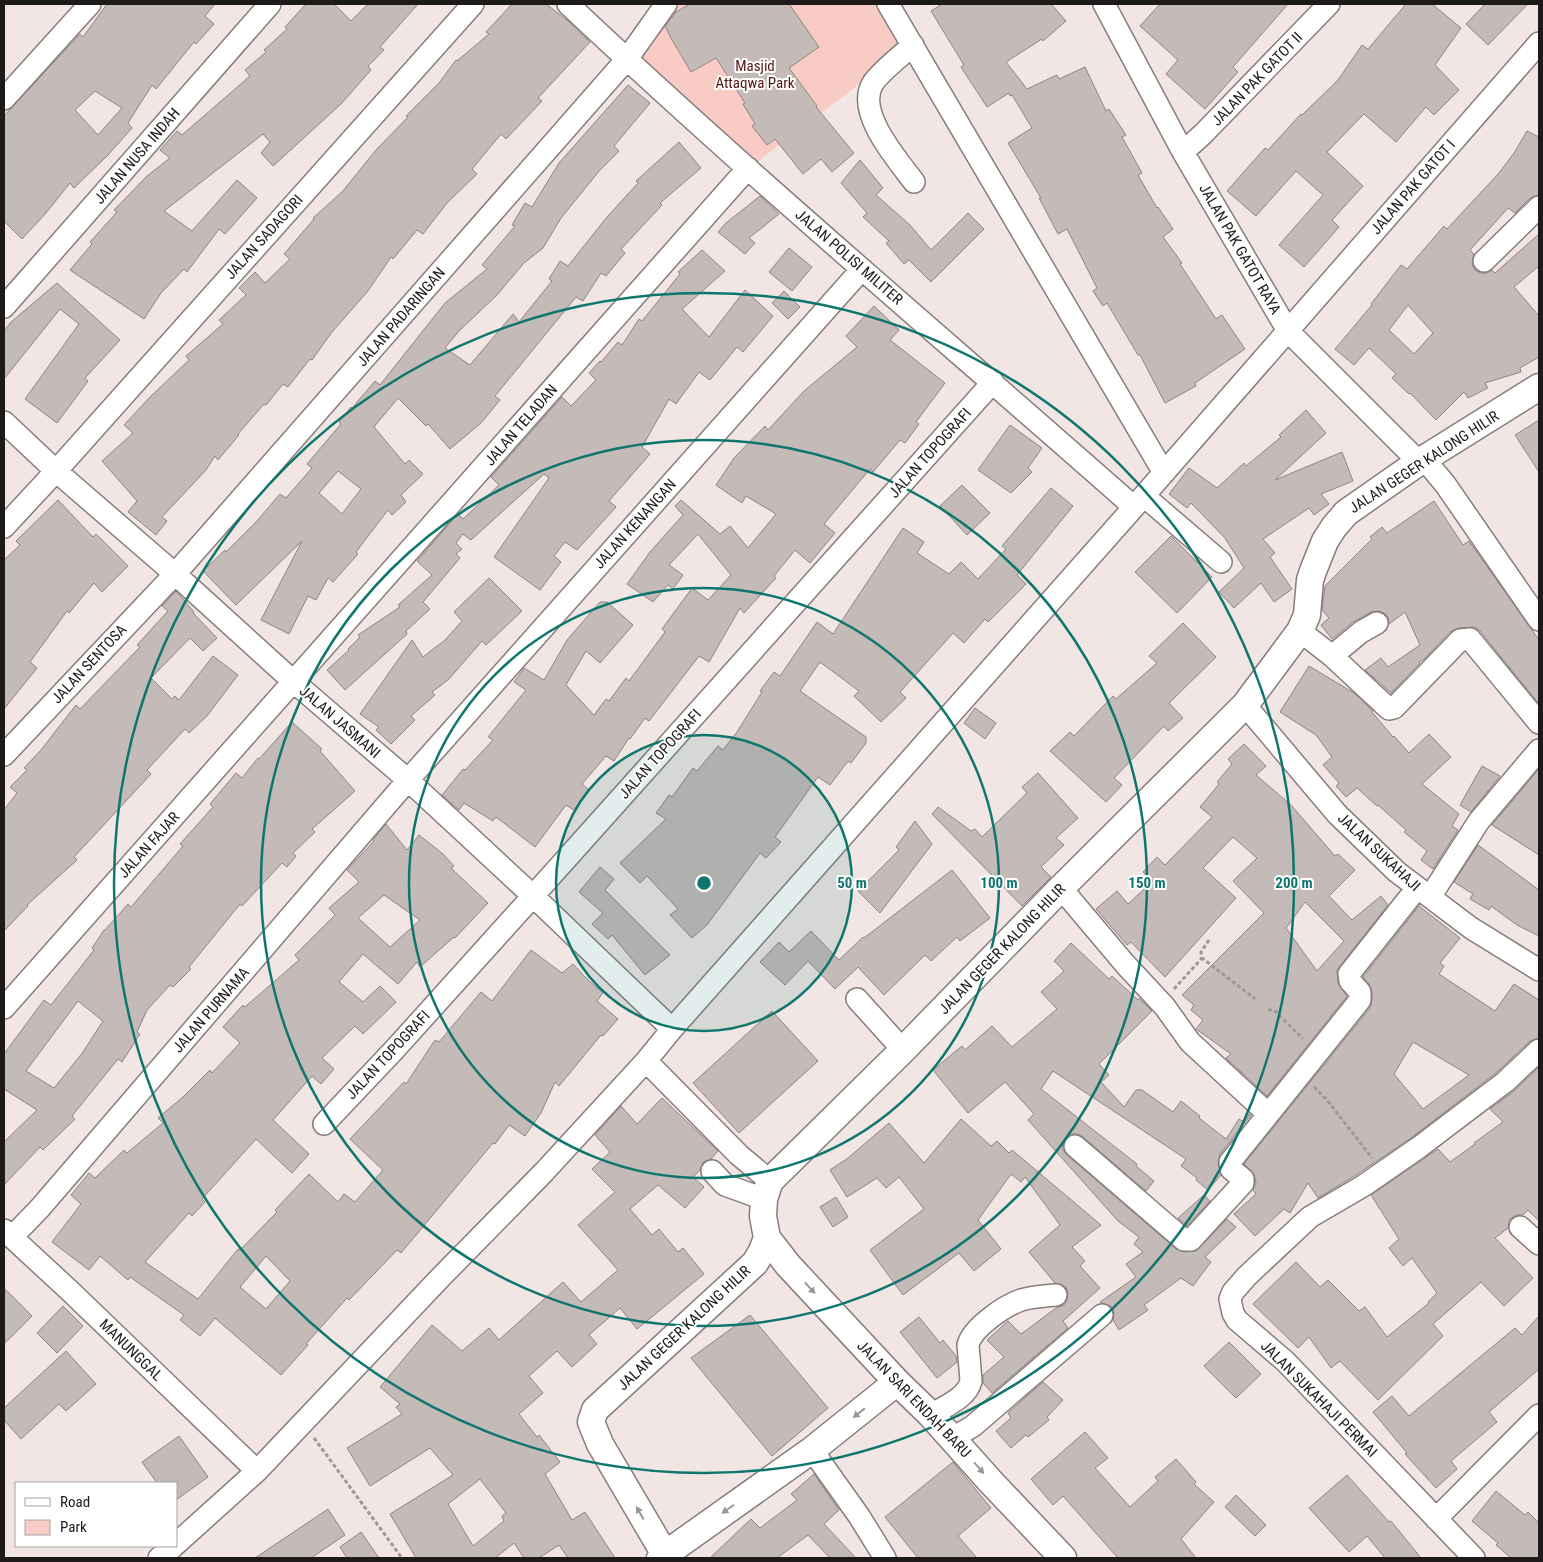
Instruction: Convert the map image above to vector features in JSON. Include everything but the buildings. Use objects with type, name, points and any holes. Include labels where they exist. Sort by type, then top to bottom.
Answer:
[{"type":"main road","name":"JALAN GEGER KALONG HILIR","points":[[767,1190],[1061,888],[1245,705],[1300,631],[1307,615],[1311,575],[1325,541],[1346,513],[1422,460],[1539,387]]},
{"type":"main road","points":[[767,1190],[763,1216],[767,1238]]},
{"type":"main road","name":"JALAN GEGER KALONG HILIR","points":[[767,1238],[755,1263],[599,1405],[592,1414],[591,1424],[600,1444],[664,1557],[812,1450],[897,1382]]},
{"type":"main road","name":"JALAN SARI ENDAH BARU","points":[[767,1238],[788,1266],[897,1382],[931,1415],[1063,1558]]},
{"type":"main road","points":[[755,1263],[766,1260],[788,1266]]},
{"type":"street","points":[[4,98],[90,4]]},
{"type":"street","name":"JALAN NUSA INDAH","points":[[4,307],[270,4]]},
{"type":"street","name":"JALAN SADAGORI","points":[[4,527],[472,4]]},
{"type":"street","name":"JALAN POLISI MILITER","points":[[568,4],[748,168],[993,382],[1139,501],[1221,562]]},
{"type":"street","name":"JALAN PADARINGAN","points":[[175,574],[627,59],[666,4]]},
{"type":"street","points":[[888,4],[1164,473]]},
{"type":"street","name":"JALAN PAK GATOT RAYA","points":[[1104,4],[1183,152],[1288,331],[1445,484],[1539,620]]},
{"type":"street","name":"JALAN PAK GATOT II","points":[[1183,152],[1203,134],[1329,4]]},
{"type":"street","name":"JALAN PAK GATOT I","points":[[178,1543],[257,1471],[440,1278],[544,1172],[646,1061],[672,1029],[1164,473],[1539,43]]},
{"type":"street","points":[[913,45],[874,81],[869,91],[868,102],[877,131],[914,182]]},
{"type":"street","name":"JALAN TELADAN","points":[[294,682],[748,168]]},
{"type":"street","points":[[1484,261],[1539,208]]},
{"type":"street","name":"JALAN KENANGAN","points":[[408,780],[862,269]]},
{"type":"street","name":"JALAN TOPOGRAFI","points":[[324,1124],[395,1050],[993,382]]},
{"type":"street","name":"JALAN JASMANI","points":[[4,422],[56,471],[175,574],[294,682],[408,780],[672,1029]]},
{"type":"street","name":"JALAN SENTOSA","points":[[4,755],[175,574]]},
{"type":"street","points":[[1332,656],[1361,632],[1377,624]]},
{"type":"street","points":[[1300,631],[1332,656],[1386,708],[1392,709],[1460,640],[1470,639],[1539,723]]},
{"type":"street","name":"JALAN FAJAR","points":[[4,1008],[294,682]]},
{"type":"street","name":"JALAN SUKAHAJI","points":[[1245,705],[1337,814],[1397,872],[1471,928],[1539,970]]},
{"type":"street","points":[[1075,1146],[1184,1240],[1191,1240],[1243,1183],[1243,1179],[1231,1169],[1230,1162],[1360,1000],[1360,992],[1350,981],[1349,974],[1424,893],[1479,822],[1539,750]]},
{"type":"street","name":"JALAN PURNAMA","points":[[8,1234],[40,1208],[408,780]]},
{"type":"street","points":[[1061,888],[1161,1004],[1190,1042],[1266,1112]]},
{"type":"street","points":[[857,1000],[903,1050]]},
{"type":"street","name":"JALAN SUKAHAJI PERMAI","points":[[1474,1558],[1285,1361],[1237,1320],[1230,1299],[1233,1292],[1248,1276],[1310,1217],[1418,1148],[1505,1082],[1539,1050]]},
{"type":"street","points":[[646,1061],[740,1155],[767,1190]]},
{"type":"street","points":[[712,1171],[725,1185],[767,1190]]},
{"type":"street","points":[[1520,1227],[1539,1244]]},
{"type":"street","name":"MANUNGGAL","points":[[8,1234],[257,1471]]},
{"type":"street","points":[[931,1415],[962,1396],[970,1386],[968,1345],[976,1330],[1010,1305],[1022,1300],[1056,1295]]},
{"type":"street","points":[[952,1438],[973,1426],[1102,1315]]},
{"type":"street","points":[[1436,1519],[1539,1415]]},
{"type":"street","points":[[812,1450],[860,1516],[885,1558]]},
{"type":"path","points":[[1208,940],[1201,952],[1202,958],[1255,999]]},
{"type":"path","points":[[1161,1004],[1202,958]]},
{"type":"path","points":[[1268,1010],[1274,1010],[1316,1053]]},
{"type":"path","points":[[1300,1073],[1327,1100],[1382,1172]]},
{"type":"path","points":[[303,1423],[402,1558]]},
{"type":"green space","name":"Masjid Attaqwa Park","points":[[672,4],[884,4],[909,46],[753,165],[631,61]]}]
